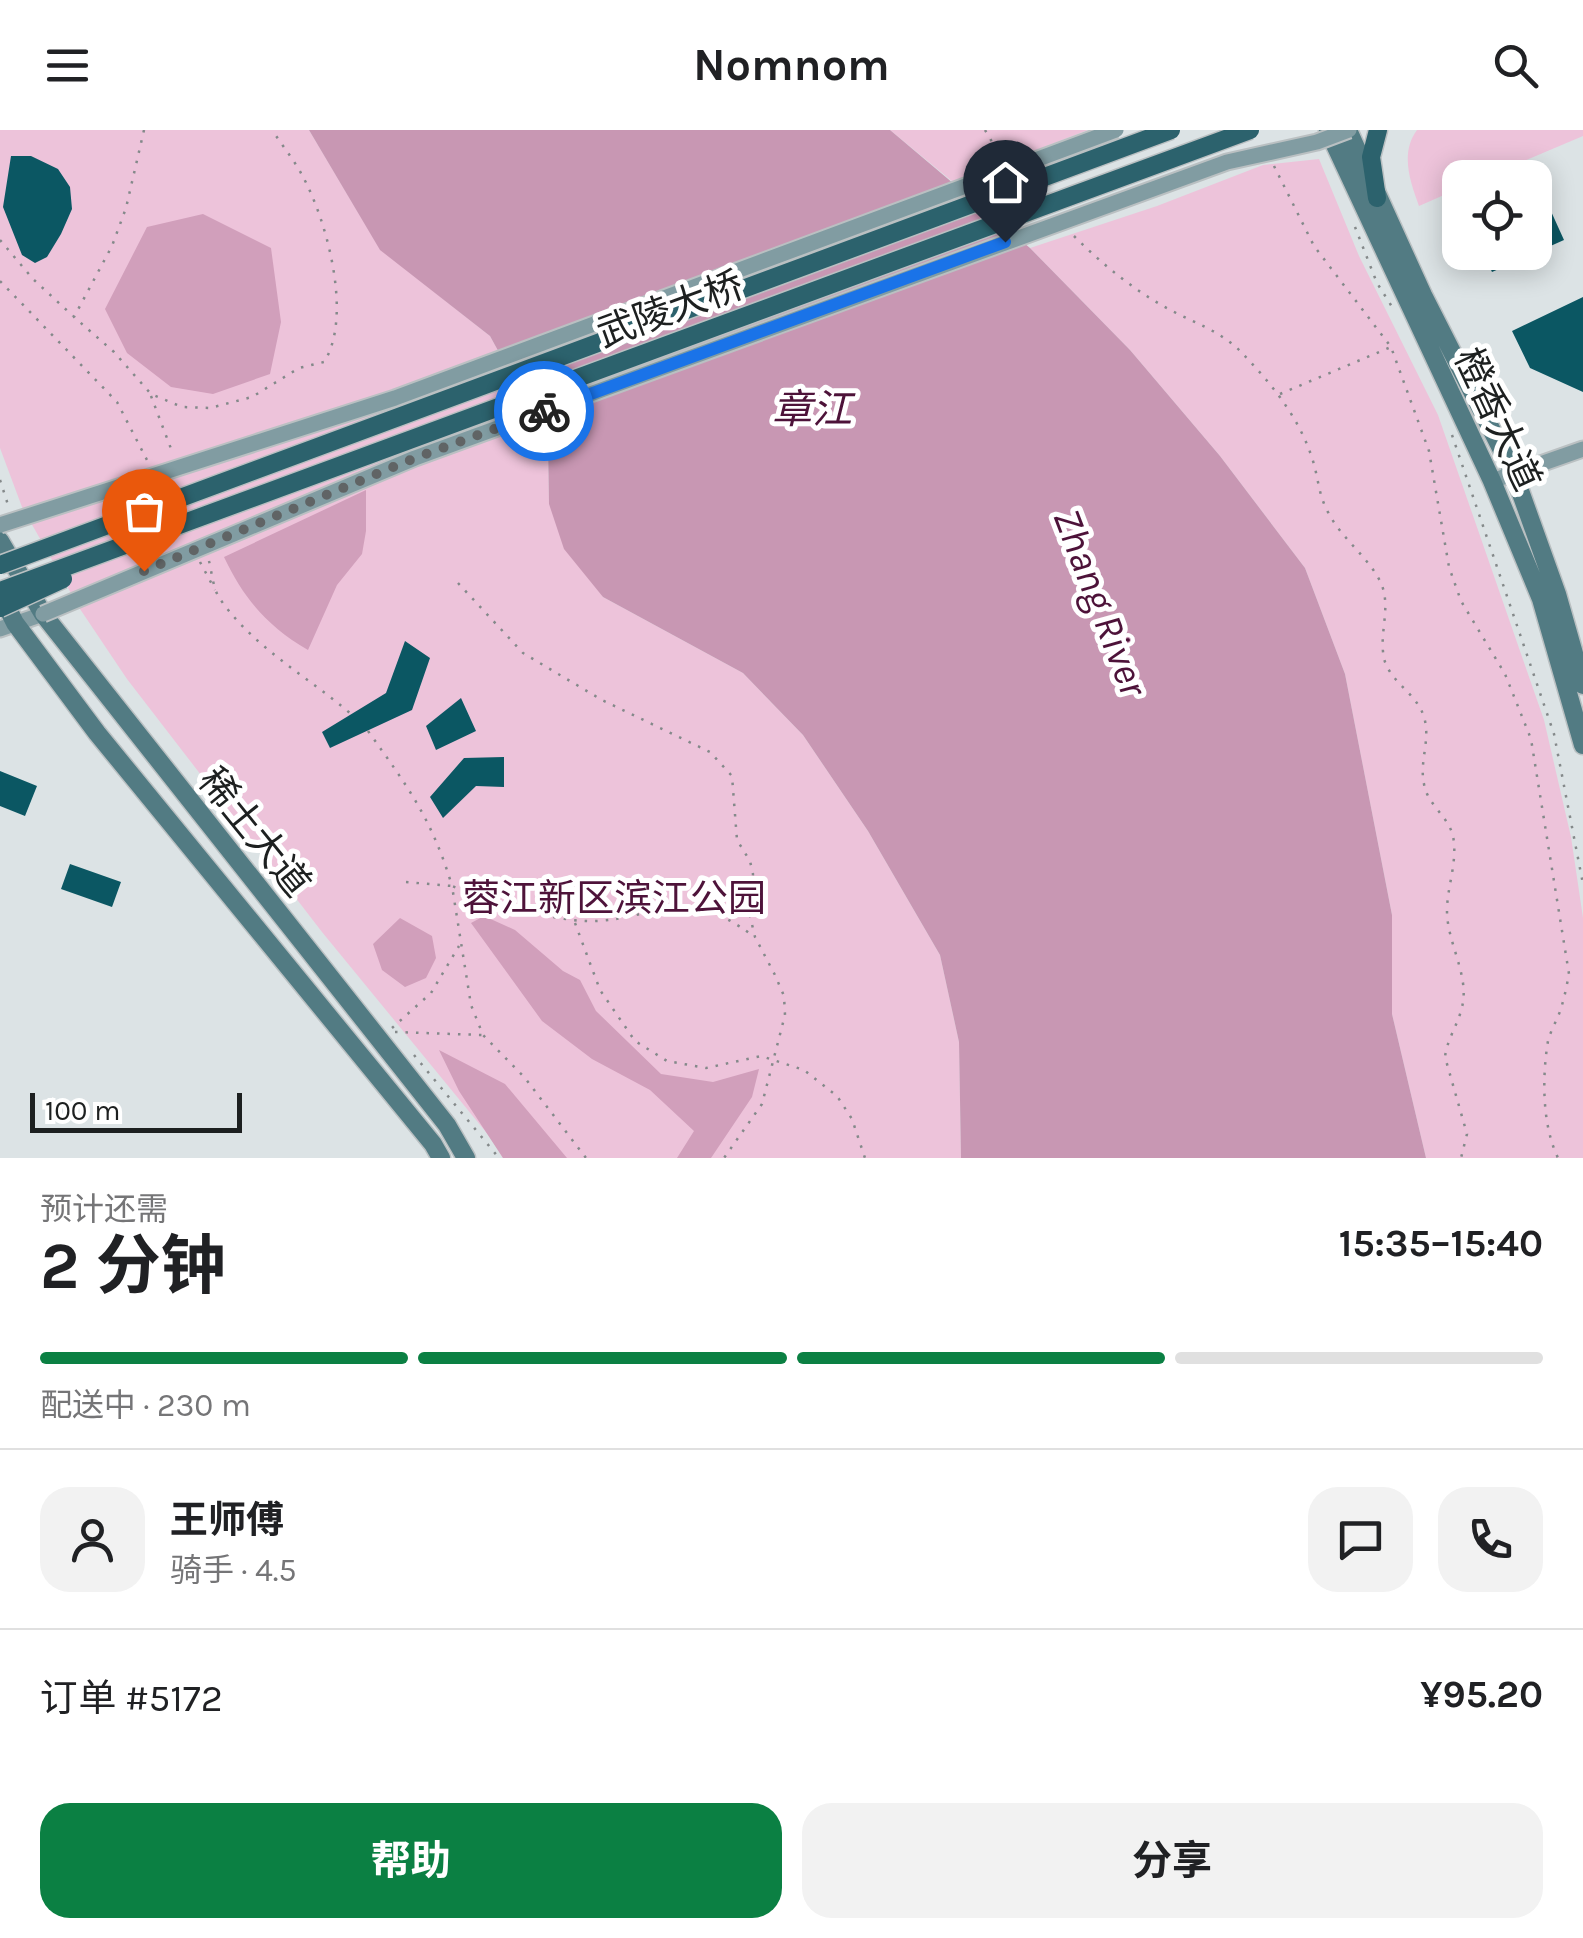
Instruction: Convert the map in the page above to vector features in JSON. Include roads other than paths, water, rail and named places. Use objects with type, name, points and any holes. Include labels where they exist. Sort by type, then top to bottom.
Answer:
[{"type":"main road","name":"武陵大桥","points":[[0,565],[1171,130]]},
{"type":"main road","name":"武陵大桥","points":[[0,592],[1250,130]]},
{"type":"main road","name":"橙香大道","points":[[1328,130],[1492,482],[1541,599],[1583,745]]},
{"type":"main road","name":"橙香大道","points":[[1348,130],[1377,198],[1514,474],[1583,685]]},
{"type":"main road","points":[[1377,198],[1371,157],[1378,130]]},
{"type":"main road","points":[[0,553],[179,498]]},
{"type":"main road","points":[[0,608],[186,521]]},
{"type":"main road","name":"稀土大道","points":[[0,541],[43,614],[447,1124],[466,1158]]},
{"type":"main road","name":"稀土大道","points":[[0,592],[8,626],[441,1158]]},
{"type":"street","points":[[6,520],[395,398],[1116,130]]},
{"type":"street","points":[[8,626],[415,458],[1226,162],[1317,142],[1348,130]]},
{"type":"street","points":[[1492,482],[1583,449]]},
{"type":"water","name":"章江","points":[[309,130],[890,130],[1030,248],[1130,350],[1220,456],[1305,568],[1345,674],[1392,915],[1392,1014],[1426,1158],[961,1158],[959,1042],[940,955],[868,831],[803,735],[743,673],[603,597],[564,549],[549,504],[548,442],[490,336],[380,250]]},
{"type":"water label","name":"Zhang River","points":[[1101,602]]},
{"type":"park label","name":"蓉江新区滨江公园","points":[[614,898]]}]
